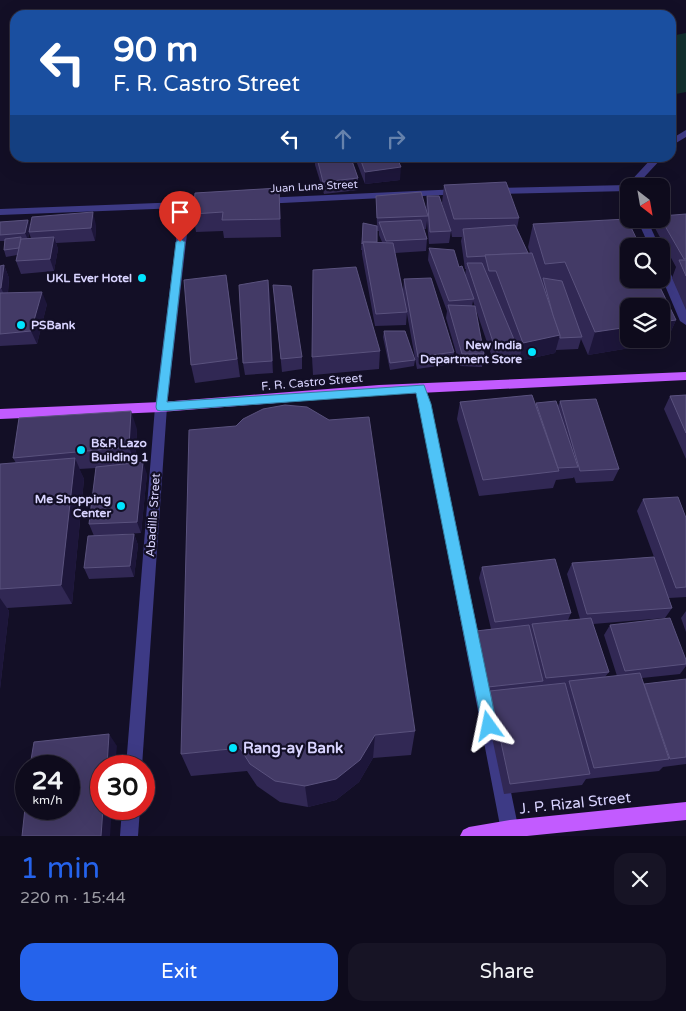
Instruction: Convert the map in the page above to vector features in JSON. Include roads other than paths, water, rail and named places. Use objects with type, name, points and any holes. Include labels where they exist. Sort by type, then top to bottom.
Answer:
[{"type":"main road","name":"F. R. Castro Street","points":[[0,414],[161,407],[420,388],[686,376]]},
{"type":"main road","name":"J. P. Rizal Street","points":[[469,836],[686,811]]},
{"type":"street","name":"Juan Luna Street","points":[[638,178],[653,162]]},
{"type":"street","name":"Juan Luna Street","points":[[254,202],[620,187]]},
{"type":"street","points":[[0,212],[224,203]]},
{"type":"street","name":"Abadilla Street","points":[[135,755],[161,407],[185,205]]},
{"type":"street","points":[[670,284],[686,321]]},
{"type":"street","points":[[420,388],[425,404],[511,832]]},
{"type":"street","points":[[129,836],[130,820]]},
{"type":"place","name":"UKL Ever Hotel","points":[[142,278]]},
{"type":"place","name":"PSBank","points":[[21,325]]},
{"type":"place","name":"New India Department Store","points":[[532,352]]},
{"type":"place","name":"B&R Lazo Building 1","points":[[81,450]]},
{"type":"place","name":"Me Shopping Center","points":[[121,506]]},
{"type":"place","name":"Rang-ay Bank","points":[[233,748]]}]
